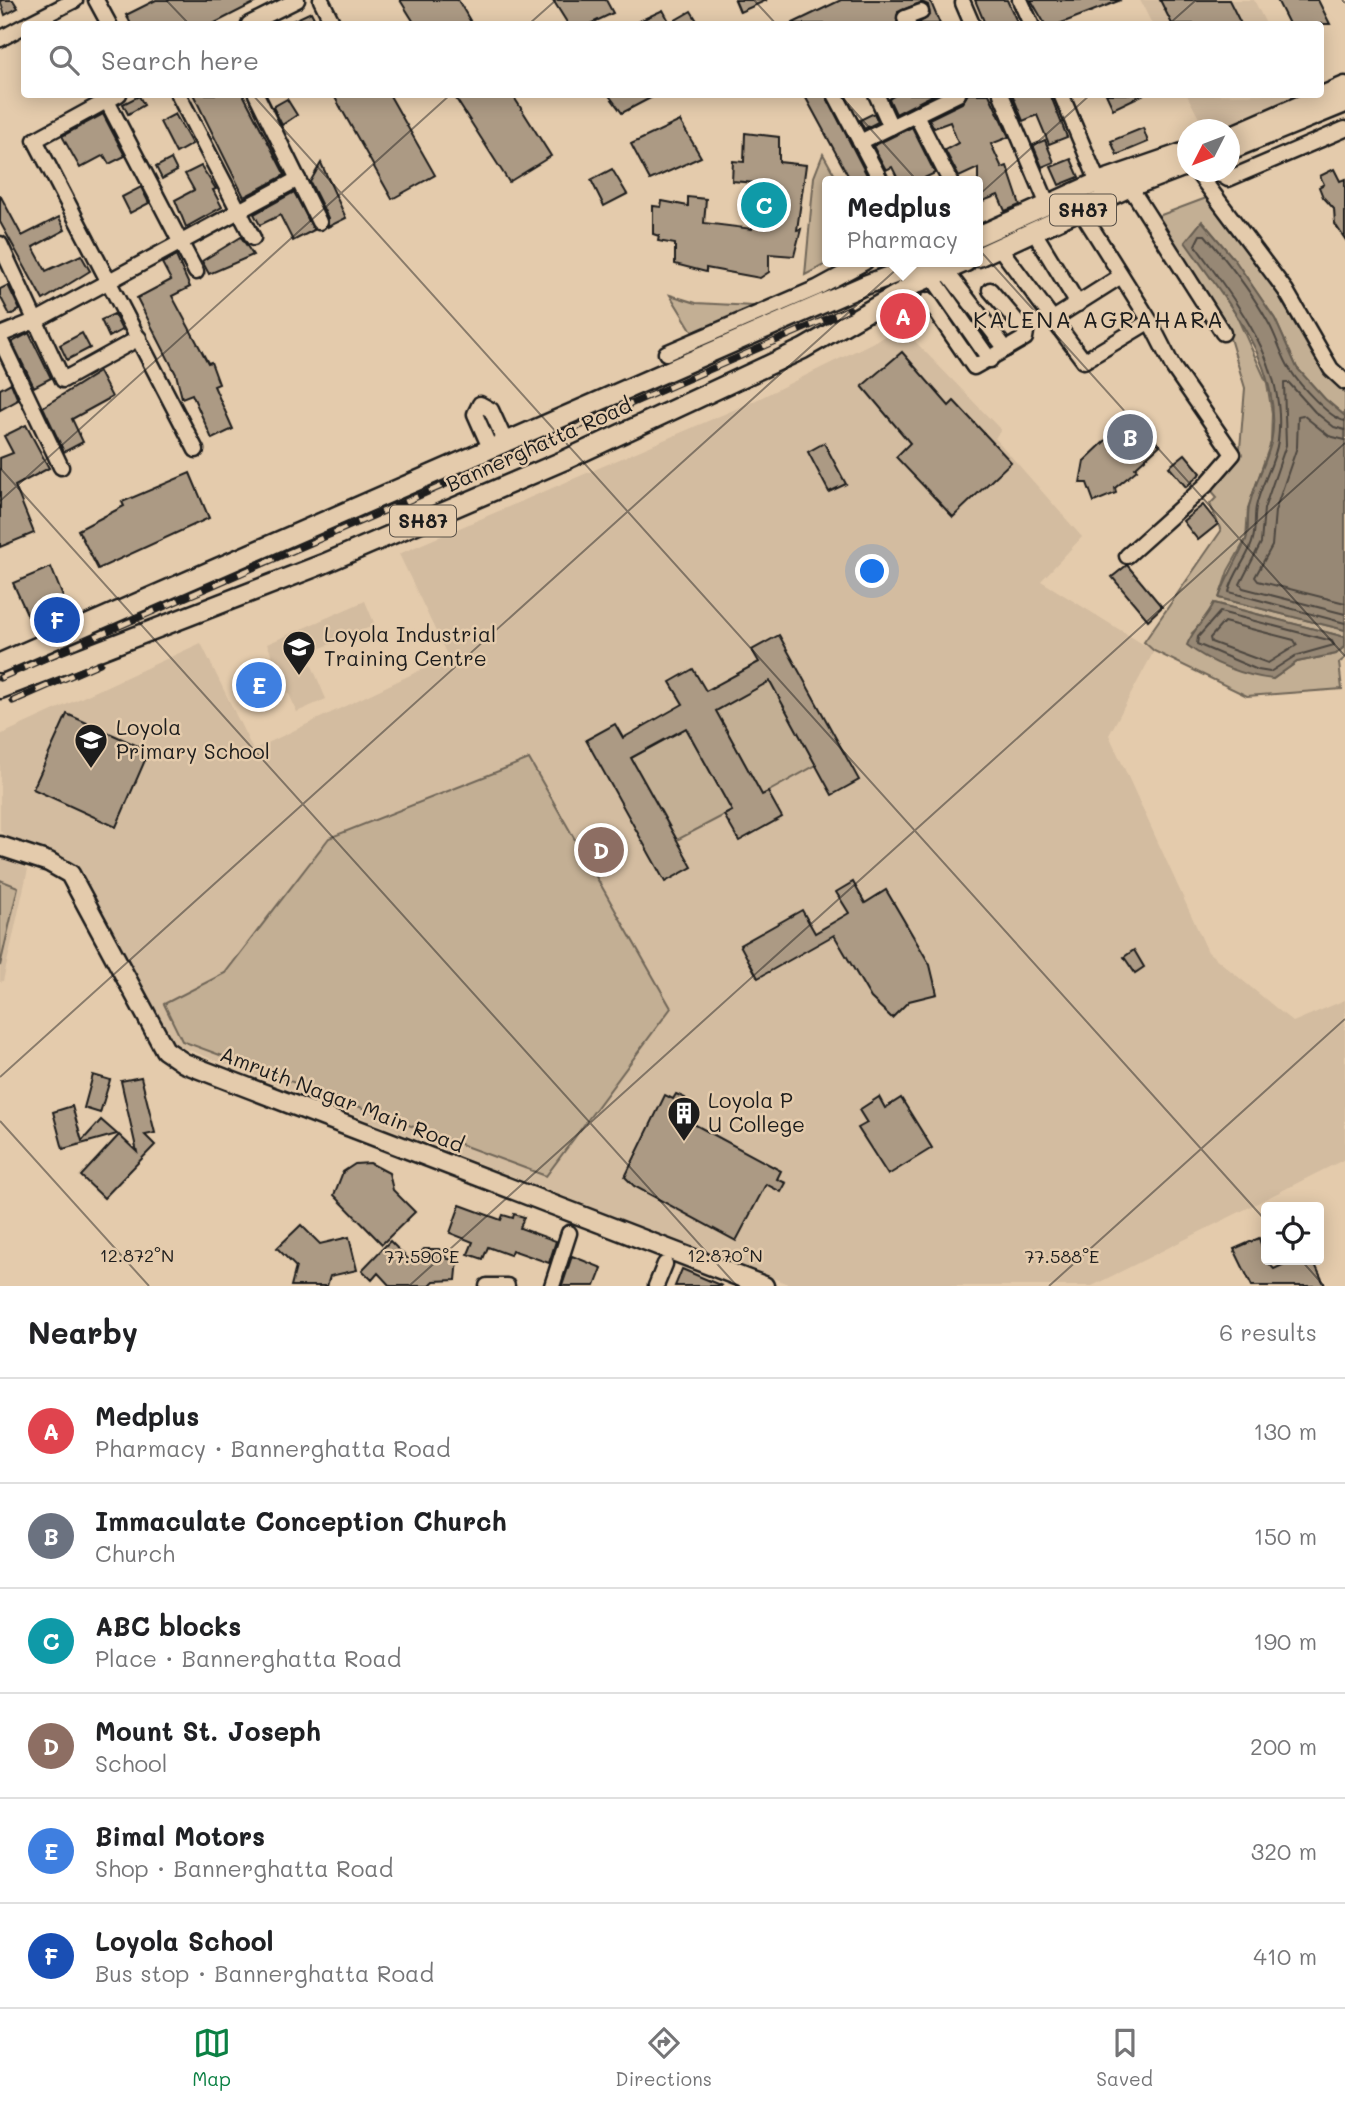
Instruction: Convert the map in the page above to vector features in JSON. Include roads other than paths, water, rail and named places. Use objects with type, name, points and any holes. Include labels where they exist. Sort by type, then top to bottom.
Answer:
[{"type":"main road","points":[[1324,95],[1345,86]]},
{"type":"main road","points":[[1240,132],[1317,98]]},
{"type":"main road","points":[[1240,146],[1345,103]]},
{"type":"main road","points":[[983,234],[1098,182],[1177,155]]},
{"type":"main road","name":"SH87","points":[[983,255],[1130,187],[1177,169]]},
{"type":"main road","name":"Bannerghatta Road","points":[[0,663],[127,610],[230,561],[823,304],[930,267]]},
{"type":"main road","name":"Bannerghatta Road","points":[[0,690],[323,564],[565,460],[803,349],[930,267]]},
{"type":"main road","points":[[789,319],[803,349]]},
{"type":"main road","points":[[127,610],[138,635]]},
{"type":"main road","name":"Amruth Nagar Main Road","points":[[0,846],[49,862],[70,874],[165,1050],[184,1063],[764,1286]]},
{"type":"street","points":[[34,21],[75,0]]},
{"type":"street","points":[[96,0],[107,21]]},
{"type":"street","points":[[255,21],[297,0]]},
{"type":"street","points":[[321,0],[332,21]]},
{"type":"street","points":[[1020,0],[1030,21]]},
{"type":"street","points":[[963,3],[971,21]]},
{"type":"street","points":[[906,21],[905,18],[921,12]]},
{"type":"street","points":[[0,39],[21,28]]},
{"type":"street","points":[[195,272],[113,98],[35,140],[196,450]]},
{"type":"street","points":[[180,98],[253,238]]},
{"type":"street","points":[[258,98],[319,222]]},
{"type":"street","points":[[837,98],[878,176]]},
{"type":"street","points":[[878,98],[891,127]]},
{"type":"street","points":[[860,142],[916,115],[941,98]]},
{"type":"street","points":[[1003,98],[1048,205]]},
{"type":"street","points":[[1063,98],[1105,200]]},
{"type":"street","points":[[916,115],[947,176]]},
{"type":"street","points":[[1240,174],[1345,129]]},
{"type":"street","points":[[61,467],[0,337],[37,320],[238,209],[298,179]]},
{"type":"street","points":[[1204,182],[1286,291],[1331,369],[1345,382]]},
{"type":"street","points":[[1130,187],[1223,334]]},
{"type":"street","points":[[1081,211],[1150,321],[1173,367],[1233,454],[1206,485],[1127,556]]},
{"type":"street","points":[[1034,232],[1078,303]]},
{"type":"street","points":[[0,244],[63,380],[139,338]]},
{"type":"street","points":[[999,247],[1084,361],[1150,321]]},
{"type":"street","points":[[666,353],[817,288],[856,267]]},
{"type":"street","points":[[930,267],[1006,349]]},
{"type":"street","points":[[930,267],[990,360]]},
{"type":"street","points":[[1053,319],[1121,276]]},
{"type":"street","points":[[928,300],[971,365],[977,368],[1025,338],[1026,332],[990,290]]},
{"type":"street","points":[[552,1286],[569,1233]]},
{"type":"street","points":[[656,1286],[665,1264]]},
{"type":"street","points":[[488,1285],[507,1286]]},
{"type":"water","points":[[1202,221],[1234,259],[1275,319],[1297,368],[1325,399],[1345,416],[1345,630],[1219,598],[1246,540],[1249,508],[1271,443],[1273,415],[1261,361],[1248,335],[1185,242]]},
{"type":"water","points":[[1214,603],[1345,637],[1345,646],[1336,654],[1297,662],[1273,679],[1239,672],[1217,663],[1187,645]]},
{"type":"railway","points":[[0,678],[849,309]]},
{"type":"railway","points":[[13,701],[100,663]]},
{"type":"place","name":"ABC blocks","points":[[764,205]]},
{"type":"place","name":"Medplus","points":[[903,316]]},
{"type":"place","name":"Immaculate Conception Church","points":[[1130,437]]},
{"type":"place","name":"Loyola School","points":[[57,620]]},
{"type":"place","name":"Loyola Industrial Training Centre","points":[[299,677]]},
{"type":"place","name":"Bimal Motors","points":[[259,685]]},
{"type":"place","name":"Loyola Primary School","points":[[91,770]]},
{"type":"place","name":"Mount St. Joseph","points":[[601,850]]},
{"type":"place","name":"Loyola P U College","points":[[684,1143]]},
{"type":"district","name":"KALENA AGRAHARA","points":[[1099,320]]}]
